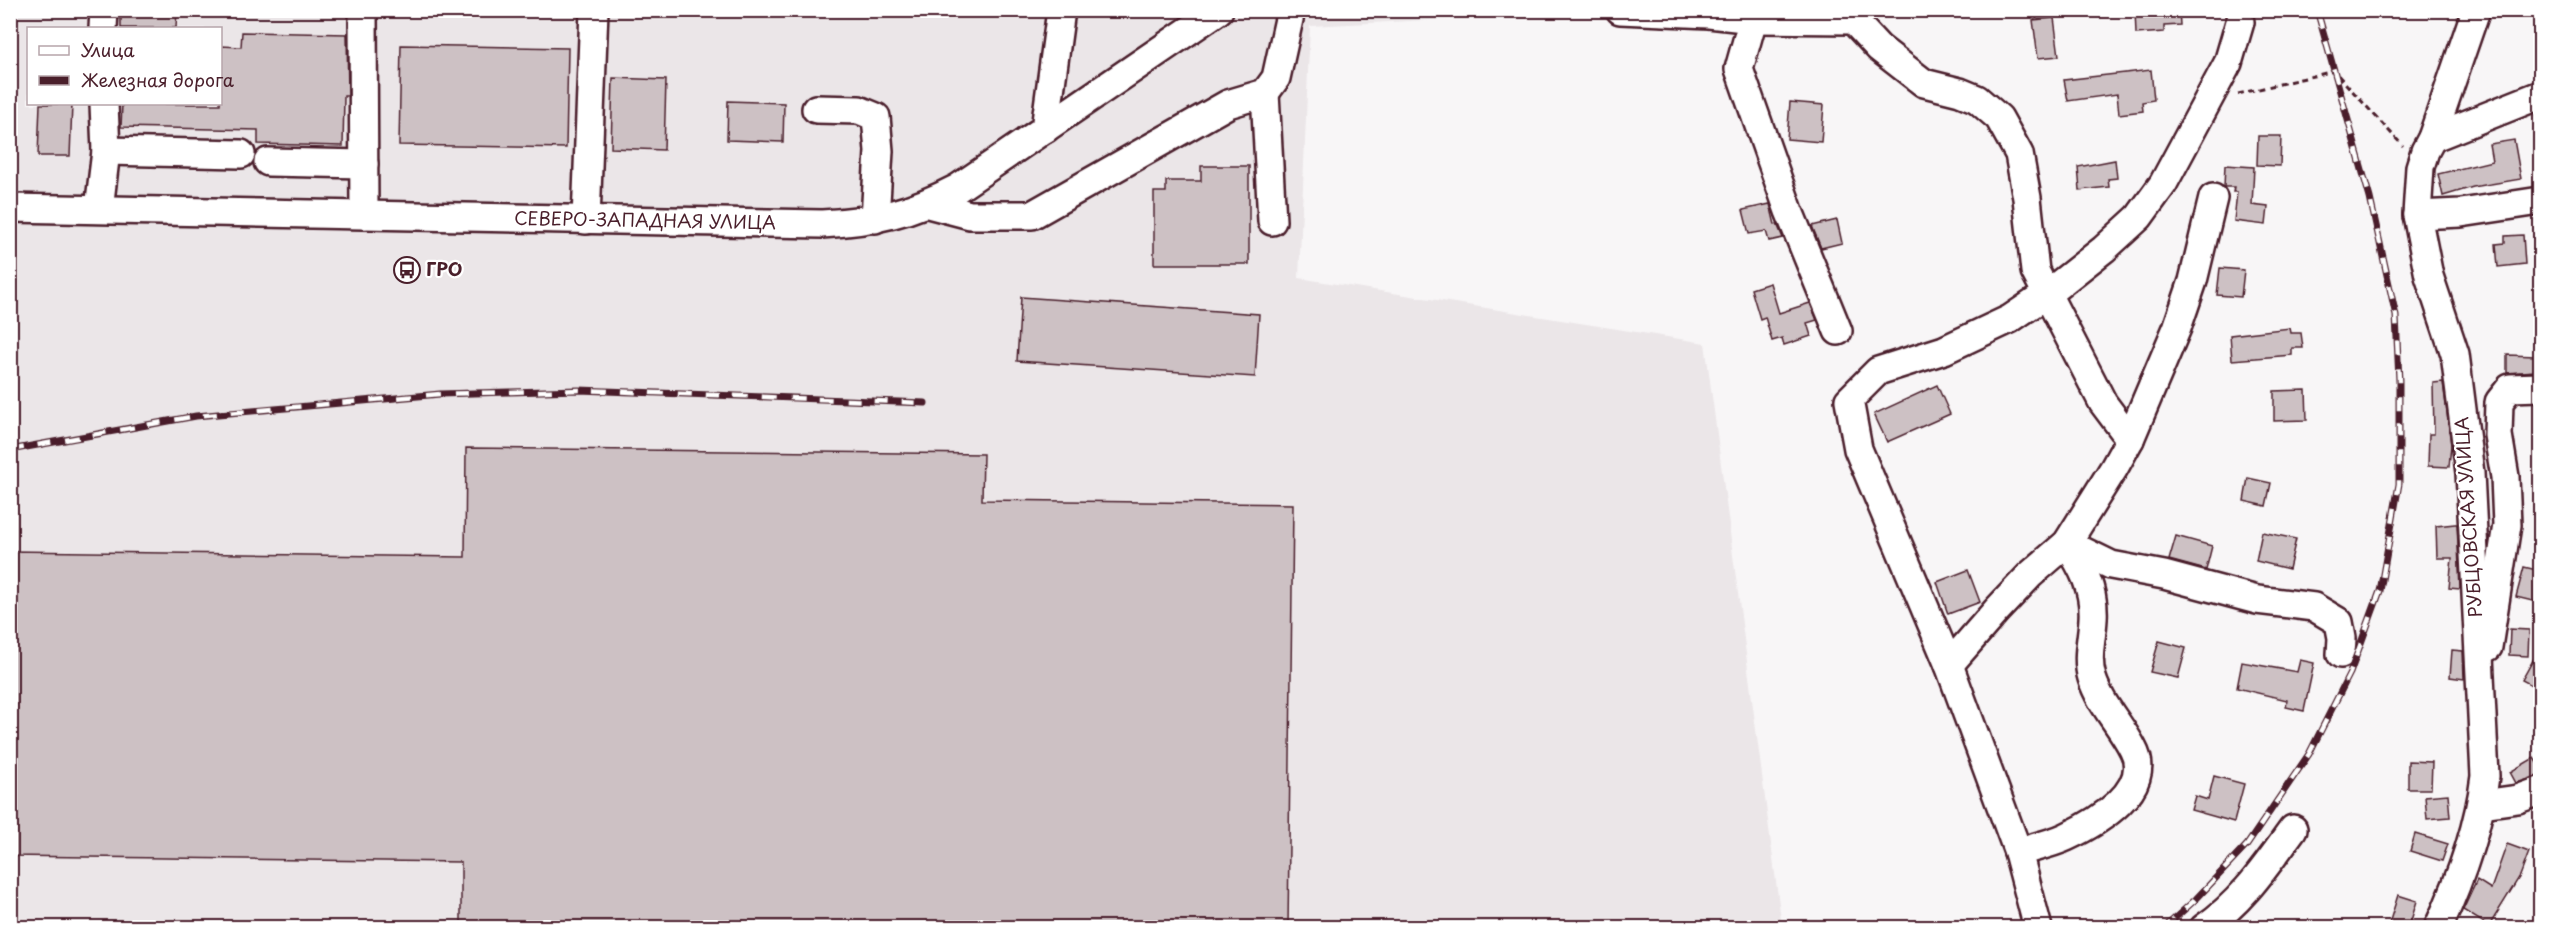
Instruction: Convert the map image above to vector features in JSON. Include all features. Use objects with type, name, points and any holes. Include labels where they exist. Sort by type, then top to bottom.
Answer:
[{"type":"street","points":[[104,10],[104,27]]},
{"type":"street","points":[[363,10],[364,164],[373,215]]},
{"type":"street","points":[[586,220],[594,10]]},
{"type":"street","points":[[1045,129],[1060,10]]},
{"type":"street","name":"СЕВЕРО-ЗАПАДНАЯ УЛИЦА","points":[[10,208],[822,224],[894,216],[928,204],[958,188],[1219,10]]},
{"type":"street","points":[[928,204],[969,215],[1032,215],[1228,104],[1264,93],[1276,78],[1291,10]]},
{"type":"street","points":[[1620,10],[1709,14],[1753,19],[1859,15],[1879,48],[1923,83],[1960,92],[1977,99],[1999,118],[2019,154],[2028,198],[2035,271],[2103,403],[2130,439]]},
{"type":"street","points":[[1753,19],[1739,69],[1789,211],[1838,331]]},
{"type":"street","points":[[2038,927],[2018,852],[1949,665],[1858,449],[1849,400],[1878,371],[1944,350],[2010,319],[2047,294],[2139,218],[2168,175],[2228,63],[2240,22]]},
{"type":"street","name":"РУБЦОВСКАЯ УЛИЦА","points":[[2438,927],[2468,851],[2482,804],[2485,776],[2470,473],[2455,354],[2429,276],[2417,215],[2418,185],[2428,144],[2472,22]]},
{"type":"street","points":[[1264,93],[1272,221]]},
{"type":"street","points":[[2428,144],[2541,95]]},
{"type":"street","points":[[99,209],[106,151],[104,105]]},
{"type":"street","points":[[816,109],[859,110],[876,117],[879,151],[875,219]]},
{"type":"street","points":[[106,151],[240,154]]},
{"type":"street","points":[[268,162],[364,164]]},
{"type":"street","points":[[1949,665],[1995,610],[2067,543],[2130,439],[2177,328],[2193,281],[2213,198]]},
{"type":"street","points":[[2417,215],[2461,213],[2541,201]]},
{"type":"street","name":"РУБЦОВСКАЯ УЛИЦА","points":[[2482,681],[2507,525],[2505,477],[2498,435],[2499,402],[2510,388],[2541,387]]},
{"type":"street","points":[[2067,543],[2111,565],[2164,575],[2257,600],[2314,607],[2339,622],[2342,638],[2341,654]]},
{"type":"street","points":[[2018,852],[2065,837],[2117,807],[2131,789],[2137,773],[2135,751],[2102,699],[2092,677],[2089,650],[2093,600],[2085,572],[2067,543]]},
{"type":"street","points":[[2482,804],[2518,799],[2541,791]]},
{"type":"street","points":[[2204,927],[2225,913],[2245,894],[2293,829]]},
{"type":"path","points":[[2207,101],[2334,71],[2404,147],[2428,144]]},
{"type":"shaded area","points":[[10,11],[1606,11],[1310,26],[1299,278],[1705,343],[1782,927],[11,927]]},
{"type":"building","points":[[121,10],[177,10],[176,27],[121,27]]},
{"type":"building","points":[[2135,10],[2179,10],[2180,25],[2164,26],[2164,32],[2136,34]]},
{"type":"building","points":[[2054,18],[2059,56],[2038,58],[2033,20]]},
{"type":"building","points":[[242,32],[347,34],[348,96],[344,96],[343,146],[258,144],[258,130],[121,127],[122,105],[222,105],[222,46],[241,47]]},
{"type":"building","points":[[401,45],[568,48],[566,148],[399,145]]},
{"type":"building","points":[[2151,70],[2154,100],[2142,102],[2143,111],[2119,114],[2117,94],[2068,101],[2064,80]]},
{"type":"building","points":[[613,78],[666,80],[664,150],[611,148]]},
{"type":"building","points":[[728,101],[784,103],[783,142],[727,140]]},
{"type":"building","points":[[1790,102],[1824,105],[1821,142],[1787,139]]},
{"type":"building","points":[[40,105],[72,105],[70,156],[38,156]]},
{"type":"building","points":[[2258,136],[2281,136],[2280,166],[2257,165]]},
{"type":"building","points":[[2514,140],[2521,179],[2473,187],[2443,196],[2438,174],[2492,161],[2489,144]]},
{"type":"building","points":[[2115,160],[2117,178],[2108,179],[2109,187],[2080,190],[2078,167]]},
{"type":"building","points":[[2225,165],[2254,167],[2252,205],[2268,207],[2266,225],[2234,221],[2237,192],[2233,192],[2234,187],[2224,187]]},
{"type":"building","points":[[1201,166],[1249,166],[1249,264],[1154,264],[1154,192],[1166,192],[1166,181],[1201,181]]},
{"type":"building","points":[[1770,204],[1775,225],[1777,224],[1783,238],[1769,241],[1766,231],[1749,234],[1743,210]]},
{"type":"building","points":[[1837,220],[1842,243],[1821,248],[1812,226]]},
{"type":"building","points":[[2523,235],[2525,264],[2498,267],[2496,244],[2505,243],[2505,236]]},
{"type":"building","points":[[2220,268],[2244,270],[2241,297],[2217,295]]},
{"type":"building","points":[[1770,283],[1779,313],[1810,303],[1817,320],[1807,323],[1811,336],[1784,345],[1782,338],[1772,341],[1765,317],[1760,319],[1751,289]]},
{"type":"building","points":[[1021,297],[1259,314],[1255,377],[1017,361]]},
{"type":"building","points":[[2290,328],[2291,333],[2301,333],[2303,348],[2292,348],[2292,355],[2232,360],[2230,335]]},
{"type":"building","points":[[2507,355],[2536,356],[2535,371],[2507,373]]},
{"type":"building","points":[[2443,382],[2451,445],[2449,467],[2428,466],[2429,434],[2434,434],[2433,383]]},
{"type":"building","points":[[1937,385],[1950,414],[1887,442],[1874,414]]},
{"type":"building","points":[[2306,390],[2307,420],[2274,421],[2274,391]]},
{"type":"building","points":[[466,448],[983,454],[982,500],[1293,504],[1288,927],[461,927],[461,862],[10,856],[10,551],[465,557]]},
{"type":"building","points":[[2248,478],[2271,483],[2266,506],[2244,501]]},
{"type":"building","points":[[2457,524],[2460,589],[2449,588],[2452,558],[2437,558],[2436,526]]},
{"type":"building","points":[[2262,532],[2296,539],[2289,569],[2256,561]]},
{"type":"building","points":[[2176,536],[2212,546],[2206,570],[2169,560]]},
{"type":"building","points":[[2524,567],[2541,571],[2541,603],[2516,597]]},
{"type":"building","points":[[1968,570],[1980,602],[1948,614],[1937,582]]},
{"type":"building","points":[[2510,629],[2529,630],[2528,656],[2509,655]]},
{"type":"building","points":[[2159,641],[2186,648],[2178,678],[2150,672]]},
{"type":"building","points":[[2541,646],[2541,690],[2522,680]]},
{"type":"building","points":[[2452,650],[2463,651],[2464,679],[2450,677]]},
{"type":"building","points":[[2300,660],[2314,663],[2304,711],[2286,707],[2287,700],[2237,688],[2242,662],[2297,672]]},
{"type":"building","points":[[2534,758],[2541,769],[2541,776],[2516,783],[2510,772]]},
{"type":"building","points":[[2408,761],[2432,762],[2431,789],[2408,789]]},
{"type":"building","points":[[2214,776],[2244,784],[2234,822],[2191,810],[2195,796],[2208,800]]},
{"type":"building","points":[[2448,794],[2450,817],[2427,819],[2425,796]]},
{"type":"building","points":[[2415,834],[2448,844],[2442,861],[2410,851]]},
{"type":"building","points":[[2507,844],[2529,852],[2520,876],[2489,926],[2463,910],[2477,880],[2491,889]]},
{"type":"building","points":[[2398,895],[2417,901],[2409,927],[2388,927]]},
{"type":"railway","points":[[2164,928],[2196,899],[2247,845],[2309,754],[2350,673],[2380,591],[2399,484],[2399,381],[2396,316],[2370,198],[2317,10]]},
{"type":"railway","points":[[10,450],[196,416],[440,394],[579,390],[925,403]]},
{"type":"place","name":"ГРО","points":[[407,270]]}]
